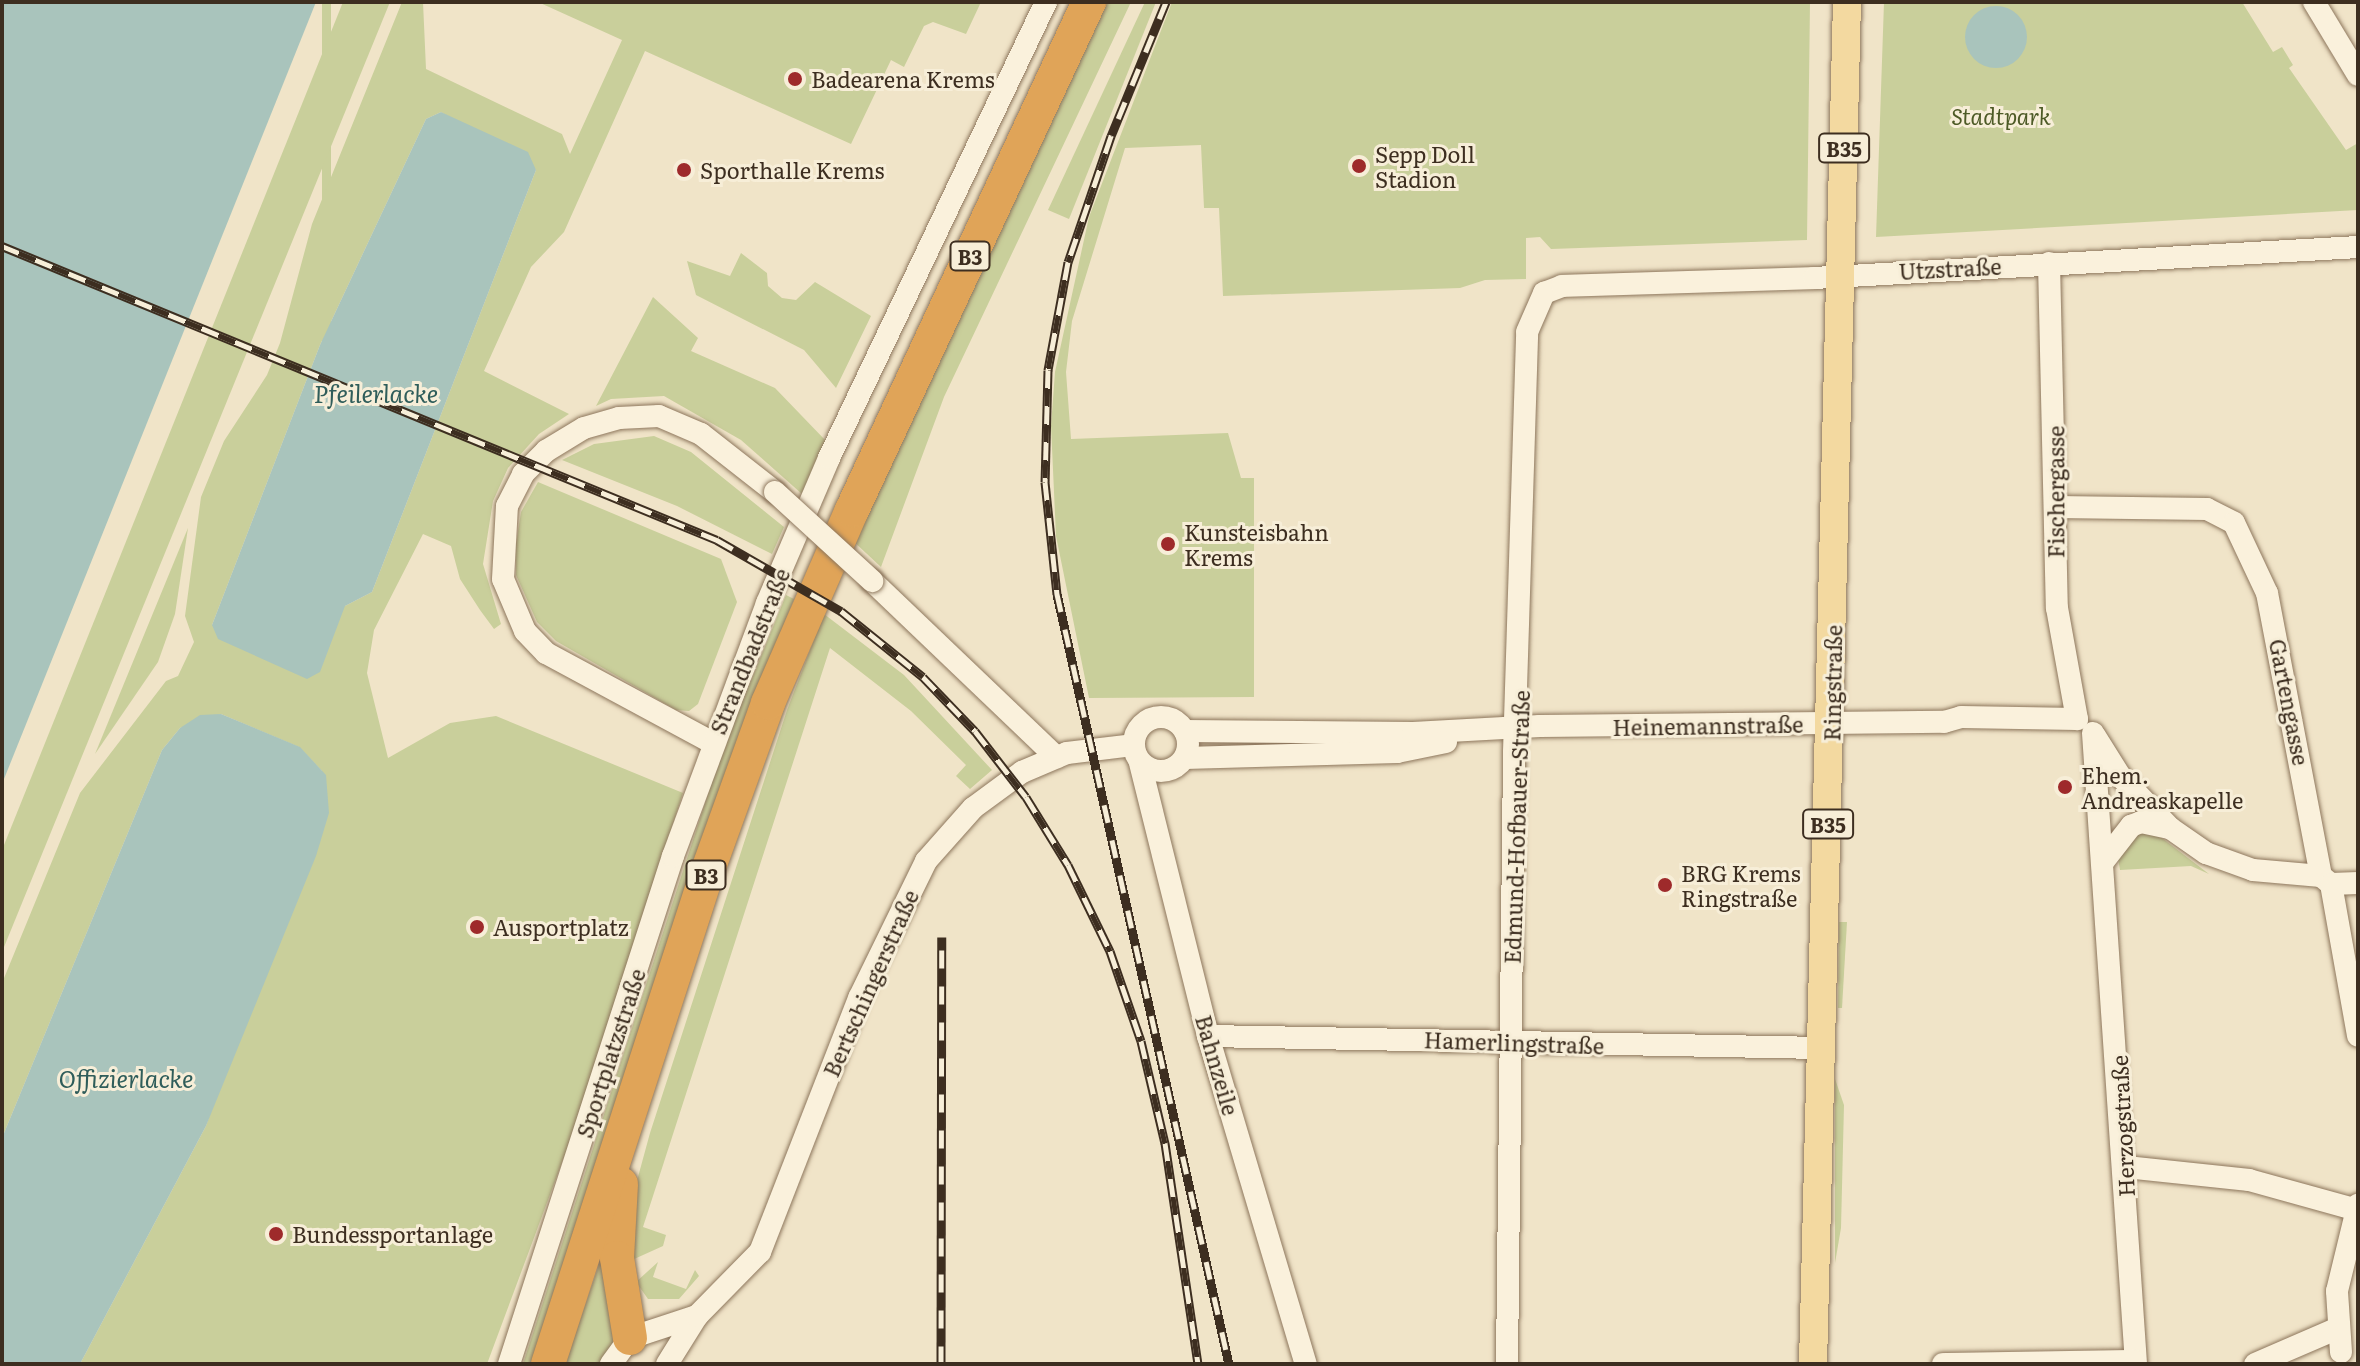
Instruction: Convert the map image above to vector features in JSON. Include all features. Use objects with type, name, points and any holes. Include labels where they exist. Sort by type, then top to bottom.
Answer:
[{"type":"highway","name":"B3","points":[[548,1364],[708,870],[787,656],[1089,2]]},
{"type":"highway","points":[[623,1355],[617,1258],[627,1125]]},
{"type":"main road","name":"Ringstraße","points":[[1813,1364],[1808,1049],[1831,723],[1847,2]]},
{"type":"street","name":"Strandbadstraße","points":[[1046,2],[829,458],[713,743],[546,653],[525,631],[503,579],[507,506],[523,474],[546,451],[584,428],[619,418],[659,416],[701,434],[775,492],[872,581],[1056,757]]},
{"type":"street","points":[[2314,2],[2358,75]]},
{"type":"street","name":"Utzstraße","points":[[1544,293],[1562,286],[1842,275],[2358,247]]},
{"type":"street","name":"Fischergasse","points":[[2049,263],[2057,608],[2085,726],[2103,862]]},
{"type":"street","name":"Edmund-Hofbauer-Straße","points":[[1507,1364],[1527,332],[1544,293]]},
{"type":"street","name":"Gartengasse","points":[[2056,507],[2207,509],[2234,523],[2258,567],[2275,622],[2358,1036]]},
{"type":"street","points":[[1158,717],[1169,718],[1185,731],[1185,758],[1164,772],[1137,754],[1140,726],[1158,717]]},
{"type":"street","name":"Heinemannstraße","points":[[1185,731],[1236,735],[1831,723],[2085,726]]},
{"type":"street","points":[[2085,726],[2120,776],[2170,828],[2229,863],[2358,883]]},
{"type":"street","name":"Heinemannstraße","points":[[1185,758],[1397,752],[1482,730]]},
{"type":"street","name":"Sportplatzstraße","points":[[509,1364],[713,743]]},
{"type":"street","name":"Bertschingerstraße","points":[[667,1364],[697,1316],[760,1252],[859,998],[926,861],[982,801],[1022,772],[1056,757],[1104,745],[1137,754]]},
{"type":"street","name":"Bahnzeile","points":[[1137,754],[1208,1036],[1306,1364]]},
{"type":"street","points":[[2103,862],[2131,826],[2141,822],[2170,828]]},
{"type":"street","name":"Herzogstraße","points":[[2103,862],[2126,1167],[2135,1363]]},
{"type":"street","name":"Hamerlingstraße","points":[[1208,1036],[1808,1049]]},
{"type":"street","points":[[2126,1167],[2249,1180],[2356,1220],[2337,1291],[2336,1329],[2341,1352]]},
{"type":"street","name":"Bertschingerstraße","points":[[623,1355],[697,1316]]},
{"type":"street","points":[[2255,1364],[2336,1329]]},
{"type":"street","points":[[1943,1364],[2135,1363]]},
{"type":"green space","points":[[322,2],[331,2],[331,861],[322,861]]},
{"type":"green space","points":[[343,2],[390,2],[2,952],[2,850]]},
{"type":"green space","points":[[402,2],[423,2],[426,69],[562,134],[570,154],[622,40],[538,2],[981,2],[966,34],[933,22],[924,26],[904,67],[891,60],[851,144],[645,51],[564,232],[531,267],[484,371],[569,414],[539,434],[508,468],[493,501],[483,564],[501,624],[494,629],[460,579],[451,546],[423,534],[374,630],[367,673],[388,758],[450,723],[496,716],[683,793],[567,1149],[487,1364],[80,1364],[206,1126],[326,775],[299,747],[221,714],[180,728],[162,750],[2,1138],[2,983],[80,793],[166,681],[178,676],[194,642],[185,616],[201,497],[224,441],[267,375],[280,343],[312,224]],"holes":[[[441,112],[536,170],[372,592],[345,606],[212,625],[320,345],[426,119]]]},
{"type":"green space","points":[[1102,2],[1131,2],[944,397],[881,567],[852,540]]},
{"type":"green space","points":[[1145,2],[1156,2],[1069,219],[1048,210]]},
{"type":"green space","points":[[1172,2],[1810,2],[1807,240],[1551,249],[1540,237],[1526,238],[1526,279],[1485,280],[1460,288],[1223,296],[1219,208],[1204,208],[1201,145],[1125,148],[1072,321],[1066,372],[1071,439],[1228,433],[1241,478],[1254,478],[1254,697],[1089,698],[1056,536],[1051,426],[1055,372],[1089,217]]},
{"type":"green space","name":"Stadtpark","points":[[1884,2],[2242,2],[2273,52],[2282,47],[2293,65],[2289,68],[2346,150],[2358,143],[2358,210],[1876,237]]},
{"type":"green space","points":[[741,253],[767,273],[768,286],[782,298],[796,300],[815,282],[871,316],[836,388],[804,350],[696,295],[687,261],[730,276]]},
{"type":"green space","points":[[653,297],[698,338],[691,351],[775,388],[827,442],[802,494],[741,440],[664,396],[611,399],[596,406]]},
{"type":"green space","points":[[654,436],[691,452],[784,527],[772,554],[677,506],[562,460],[594,444]]},
{"type":"green space","points":[[538,482],[721,559],[737,602],[698,704],[689,711],[676,710],[556,641],[537,622],[516,575],[516,544],[521,512]]},
{"type":"green space","points":[[188,528],[175,614],[158,662],[95,754]]},
{"type":"green space","points":[[786,595],[794,599],[754,698],[532,1364],[523,1364],[720,757]]},
{"type":"green space","points":[[824,614],[904,675],[992,770],[970,789],[956,776],[966,765],[911,711],[830,648],[643,1227],[666,1235],[663,1246],[632,1260],[635,1188],[650,1133],[787,710]]},
{"type":"green space","points":[[2142,829],[2158,835],[2209,874],[2191,866],[2120,870],[2118,858]]},
{"type":"green space","points":[[1839,922],[1847,922],[1842,1008],[1838,1008]]},
{"type":"green space","points":[[1835,1079],[1844,1105],[1841,1228],[1835,1263]]},
{"type":"green space","points":[[601,1259],[616,1339],[599,1364],[565,1364]]},
{"type":"green space","points":[[658,1262],[653,1277],[686,1289],[695,1270],[699,1276],[679,1299],[648,1299],[636,1282]]},
{"type":"water","points":[[2,2],[316,2],[2,784]]},
{"type":"water","points":[[1996,6],[2018,15],[2027,37],[2018,59],[1996,68],[1974,59],[1965,37],[1974,15]]},
{"type":"water","name":"Pfeilerlacke","points":[[441,112],[528,152],[536,170],[372,592],[345,606],[320,672],[307,679],[218,639],[212,625],[320,345],[426,119]]},
{"type":"water","name":"Offizierlacke","points":[[221,714],[300,747],[326,775],[329,813],[316,856],[206,1126],[80,1364],[2,1364],[2,1138],[162,750],[180,728],[200,715]]},
{"type":"railway","points":[[1166,2],[1111,136],[1068,262],[1048,370],[1045,482],[1057,594],[1229,1364]]},
{"type":"railway","points":[[2,246],[717,540],[841,611],[923,677],[975,731],[1026,797],[1068,865],[1110,951],[1141,1041],[1165,1143],[1198,1364]]},
{"type":"railway","points":[[941,1364],[942,937]]},
{"type":"place","name":"Badearena Krems","points":[[795,79]]},
{"type":"place","name":"Sepp Doll Stadion","points":[[1359,166]]},
{"type":"place","name":"Sporthalle Krems","points":[[684,170]]},
{"type":"place","name":"Kunsteisbahn Krems","points":[[1168,544]]},
{"type":"place","name":"Ehem. Andreaskapelle","points":[[2065,787]]},
{"type":"place","name":"BRG Krems Ringstraße","points":[[1665,885]]},
{"type":"place","name":"Ausportplatz","points":[[477,927]]},
{"type":"place","name":"Bundessportanlage","points":[[276,1234]]}]
